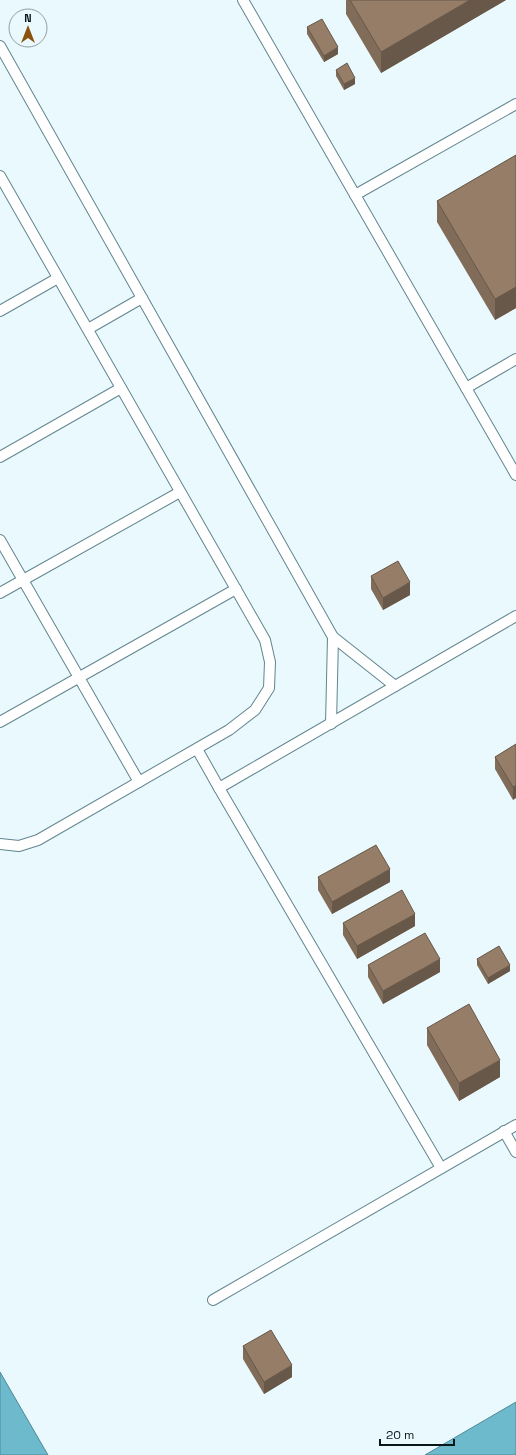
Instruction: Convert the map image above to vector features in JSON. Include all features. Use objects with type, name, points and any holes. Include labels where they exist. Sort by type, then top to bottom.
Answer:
[{"type":"lane","points":[[245,1],[516,476]]},
{"type":"lane","points":[[0,46],[333,637],[395,686]]},
{"type":"lane","points":[[355,195],[516,104]]},
{"type":"lane","points":[[0,176],[265,640],[270,662],[269,688],[255,710],[229,730],[38,840],[19,846],[0,844]]},
{"type":"lane","points":[[0,311],[58,278]]},
{"type":"lane","points":[[88,329],[142,298]]},
{"type":"lane","points":[[466,388],[516,359]]},
{"type":"lane","points":[[0,457],[121,388]]},
{"type":"lane","points":[[0,593],[180,492]]},
{"type":"lane","points":[[0,540],[139,782]]},
{"type":"lane","points":[[0,722],[236,589]]},
{"type":"lane","points":[[220,788],[516,616]]},
{"type":"lane","points":[[331,724],[333,637]]},
{"type":"lane","points":[[197,748],[441,1168]]},
{"type":"lane","points":[[213,1300],[516,1125]]},
{"type":"lane","points":[[504,1132],[516,1152]]},
{"type":"water","points":[[0,1372],[48,1455],[0,1455]]},
{"type":"water","points":[[516,1402],[516,1455],[425,1455]]},
{"type":"building","points":[[350,0],[470,0],[381,52]]},
{"type":"building","points":[[322,19],[338,47],[324,56],[307,27]]},
{"type":"building","points":[[347,63],[355,78],[344,84],[336,70]]},
{"type":"building","points":[[516,155],[516,287],[495,299],[437,201]]},
{"type":"building","points":[[398,561],[410,582],[383,598],[371,576]]},
{"type":"building","points":[[516,744],[516,785],[513,787],[495,757]]},
{"type":"building","points":[[376,845],[390,869],[332,902],[318,877]]},
{"type":"building","points":[[402,890],[415,914],[357,946],[343,923]]},
{"type":"building","points":[[425,933],[440,959],[383,991],[368,965]]},
{"type":"building","points":[[499,946],[510,965],[488,978],[477,959]]},
{"type":"building","points":[[469,1004],[500,1060],[459,1083],[427,1028]]},
{"type":"building","points":[[271,1330],[292,1365],[264,1382],[243,1346]]}]
